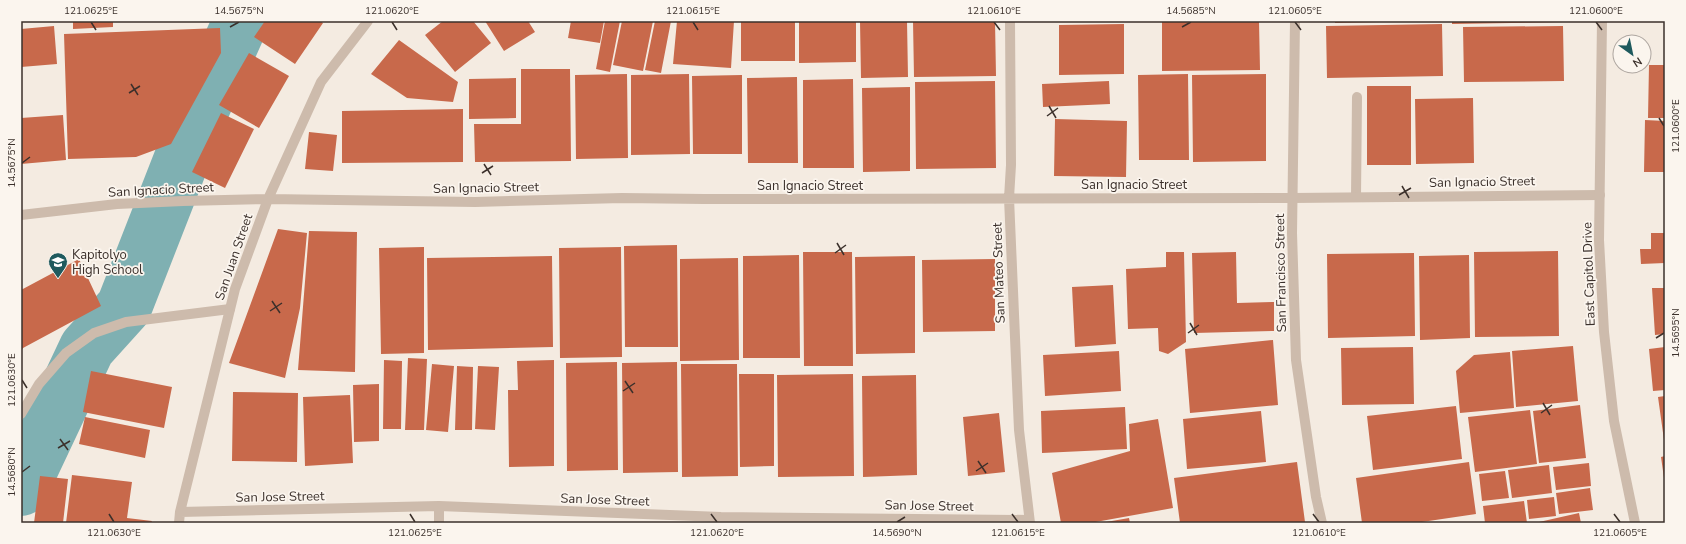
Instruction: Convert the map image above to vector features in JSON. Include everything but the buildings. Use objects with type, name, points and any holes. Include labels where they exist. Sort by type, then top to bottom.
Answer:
[{"type":"street","name":"San Juan Street","points":[[179,523],[180,512],[235,289],[268,199],[321,82],[368,21]]},
{"type":"street","name":"San Mateo Street","points":[[1010,21],[1011,165],[1009,198],[1019,430],[1029,522]]},
{"type":"street","name":"San Francisco Street","points":[[1295,21],[1292,233],[1296,360],[1316,497],[1322,523]]},
{"type":"street","name":"East Capitol Drive","points":[[1602,21],[1599,240],[1604,332],[1614,422],[1635,523]]},
{"type":"street","points":[[1356,197],[1358,97]]},
{"type":"street","name":"San Ignacio Street","points":[[21,215],[117,204],[268,199],[475,202],[622,198],[704,200],[1293,198],[1600,195]]},
{"type":"street","points":[[21,414],[39,384],[66,353],[94,333],[126,322],[230,308]]},
{"type":"street","points":[[438,523],[439,506]]},
{"type":"street","name":"San Jose Street","points":[[180,512],[439,506],[721,517],[1029,522]]},
{"type":"waterway","points":[[21,488],[87,348],[124,307],[201,110],[241,21]]},
{"type":"place","name":"Kapitolyo High School","points":[[58,279]]}]
